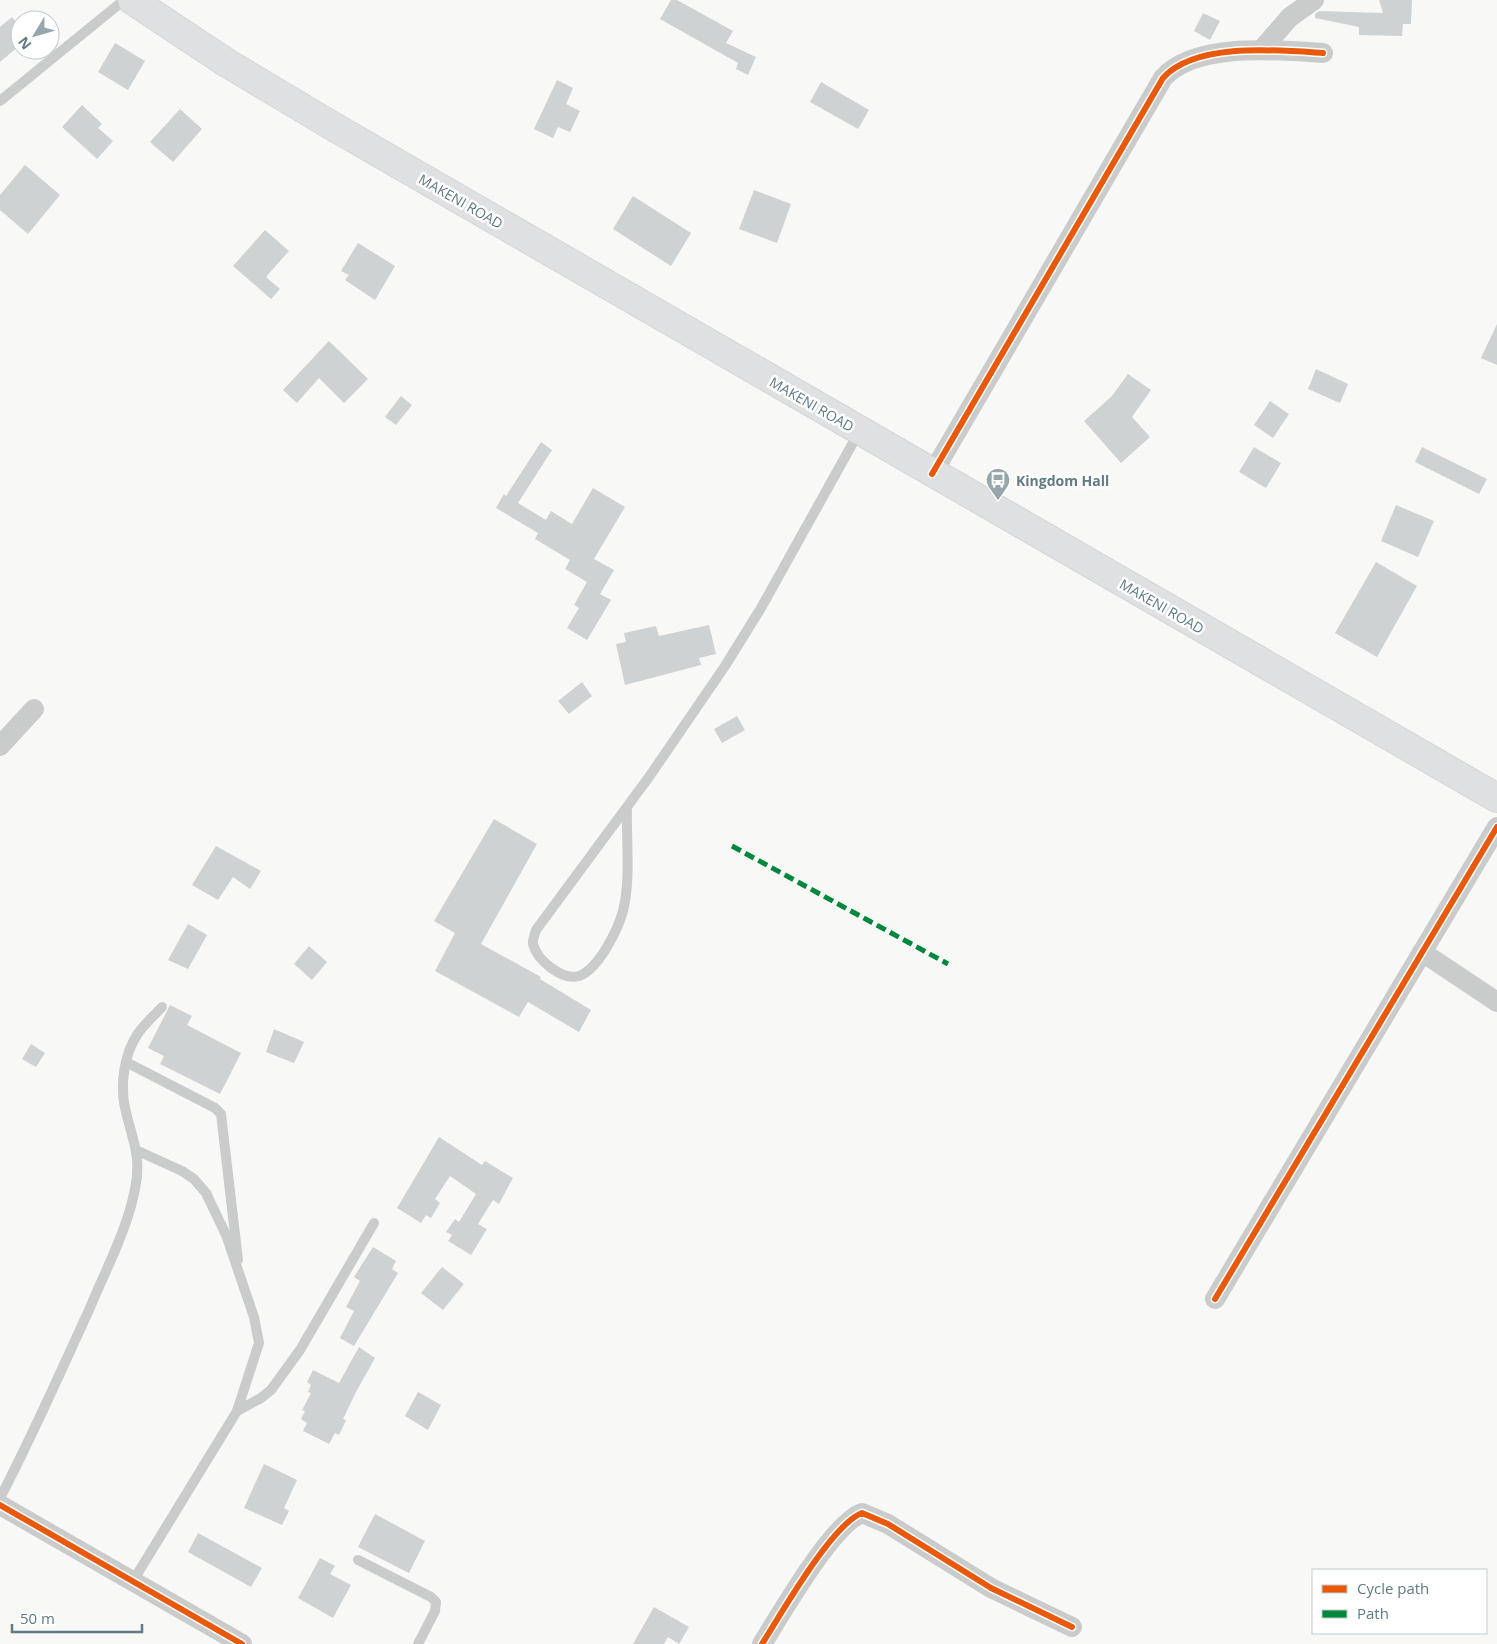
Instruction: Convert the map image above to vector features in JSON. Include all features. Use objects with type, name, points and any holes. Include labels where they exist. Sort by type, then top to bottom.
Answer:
[{"type":"main road","name":"MAKENI ROAD","points":[[132,0],[227,63],[328,124],[859,432],[1497,798]]},
{"type":"street","points":[[1263,48],[1290,17],[1314,0]]},
{"type":"street","points":[[932,474],[1163,78],[1171,68],[1183,61],[1234,51],[1263,48],[1323,53]]},
{"type":"street","points":[[0,746],[34,709]]},
{"type":"street","points":[[1215,1299],[1497,826]]},
{"type":"street","points":[[1422,952],[1497,1002]]},
{"type":"street","points":[[0,1505],[242,1644]]},
{"type":"street","points":[[762,1644],[832,1539],[853,1516],[862,1513],[888,1524],[991,1588],[1072,1626]]},
{"type":"lane","points":[[0,101],[124,0]]},
{"type":"lane","points":[[627,808],[626,884],[623,911],[610,942],[593,966],[579,976],[567,976],[552,968],[537,954],[532,942],[536,930],[627,808],[725,666],[762,608],[859,432]]},
{"type":"lane","points":[[0,1498],[28,1444],[110,1262],[135,1189],[138,1152],[125,1106],[123,1086],[126,1062],[136,1036],[162,1007]]},
{"type":"lane","points":[[126,1062],[214,1108],[221,1114],[240,1278]]},
{"type":"lane","points":[[133,1581],[237,1411],[259,1343],[254,1317],[226,1235],[200,1185],[182,1171],[138,1152]]},
{"type":"lane","points":[[237,1411],[261,1398],[271,1390],[300,1350],[374,1223]]},
{"type":"lane","points":[[358,1560],[431,1596],[436,1602],[436,1611],[418,1644]]},
{"type":"building","points":[[671,0],[677,0],[733,31],[726,43],[756,57],[748,75],[736,69],[738,63],[660,19]]},
{"type":"building","points":[[1379,0],[1412,0],[1411,24],[1403,24],[1402,36],[1359,35],[1359,27],[1315,18],[1315,14],[1319,11],[1383,13]]},
{"type":"building","points":[[1203,13],[1220,21],[1210,40],[1194,31]]},
{"type":"building","points":[[10,19],[10,54],[0,62],[0,27]]},
{"type":"building","points":[[115,43],[145,61],[128,90],[98,72]]},
{"type":"building","points":[[557,80],[573,88],[566,104],[580,111],[570,132],[558,127],[553,138],[534,129]]},
{"type":"building","points":[[821,82],[869,110],[858,129],[810,102]]},
{"type":"building","points":[[82,105],[102,124],[98,128],[113,141],[97,159],[62,127]]},
{"type":"building","points":[[180,109],[202,129],[173,162],[150,142]]},
{"type":"building","points":[[25,165],[60,195],[28,234],[0,210],[0,195]]},
{"type":"building","points":[[754,190],[791,204],[777,243],[739,229]]},
{"type":"building","points":[[633,196],[691,233],[671,266],[613,229]]},
{"type":"building","points":[[265,230],[289,251],[266,277],[280,289],[271,299],[233,266]]},
{"type":"building","points":[[358,243],[395,266],[375,300],[345,280],[349,275],[341,271]]},
{"type":"building","points":[[1497,324],[1497,365],[1481,358]]},
{"type":"building","points":[[329,341],[368,379],[344,403],[319,378],[297,403],[283,390]]},
{"type":"building","points":[[1316,369],[1348,384],[1340,403],[1308,389]]},
{"type":"building","points":[[1128,374],[1151,390],[1132,417],[1150,437],[1121,463],[1084,421],[1112,396]]},
{"type":"building","points":[[401,396],[412,405],[396,425],[385,417]]},
{"type":"building","points":[[1270,401],[1289,414],[1273,438],[1254,425]]},
{"type":"building","points":[[541,442],[552,450],[518,503],[546,520],[551,511],[572,524],[593,488],[625,507],[594,559],[614,570],[600,594],[611,600],[587,640],[567,628],[579,608],[574,605],[587,582],[565,569],[570,560],[535,539],[538,533],[496,508],[504,494],[506,496]]},
{"type":"building","points":[[1254,447],[1281,463],[1266,488],[1239,472]]},
{"type":"building","points":[[1422,447],[1487,479],[1479,494],[1415,462]]},
{"type":"building","points":[[1396,505],[1434,521],[1418,557],[1381,541]]},
{"type":"building","points":[[1376,562],[1417,586],[1377,657],[1335,633]]},
{"type":"building","points":[[709,625],[716,654],[699,658],[701,665],[625,685],[616,644],[626,642],[624,633],[656,626],[659,636]]},
{"type":"building","points":[[582,682],[592,696],[569,714],[558,701]]},
{"type":"building","points":[[737,716],[745,730],[722,743],[714,729]]},
{"type":"building","points":[[494,819],[537,844],[481,944],[541,977],[540,979],[591,1010],[579,1032],[528,1002],[519,1017],[435,971],[455,933],[434,921]]},
{"type":"building","points":[[216,846],[261,871],[250,889],[233,877],[218,900],[192,885]]},
{"type":"building","points":[[188,924],[207,935],[188,969],[168,960]]},
{"type":"building","points":[[309,946],[327,962],[312,980],[294,964]]},
{"type":"building","points":[[170,1005],[192,1016],[187,1025],[241,1053],[220,1094],[160,1064],[164,1056],[148,1048]]},
{"type":"building","points":[[274,1029],[304,1042],[294,1063],[266,1052]]},
{"type":"building","points":[[31,1044],[45,1053],[36,1067],[22,1059]]},
{"type":"building","points":[[439,1137],[482,1165],[485,1161],[513,1178],[499,1204],[493,1200],[478,1224],[487,1229],[471,1255],[448,1241],[452,1235],[446,1232],[455,1219],[459,1222],[476,1194],[450,1176],[435,1199],[440,1203],[431,1218],[426,1215],[421,1223],[397,1208]]},
{"type":"building","points":[[373,1247],[396,1261],[392,1269],[398,1273],[354,1346],[340,1338],[354,1311],[346,1307],[360,1281],[354,1277]]},
{"type":"building","points":[[442,1267],[464,1284],[443,1310],[421,1293]]},
{"type":"building","points":[[359,1347],[375,1358],[343,1419],[346,1420],[339,1435],[335,1433],[329,1444],[303,1431],[307,1423],[301,1419],[305,1411],[302,1410],[311,1393],[308,1392],[311,1385],[307,1382],[313,1370],[339,1383]]},
{"type":"building","points":[[418,1392],[441,1405],[428,1430],[405,1416]]},
{"type":"building","points":[[264,1464],[297,1480],[284,1508],[289,1511],[282,1525],[244,1508]]},
{"type":"building","points":[[375,1514],[425,1541],[409,1573],[358,1547]]},
{"type":"building","points":[[198,1533],[262,1568],[251,1587],[188,1552]]},
{"type":"building","points":[[320,1558],[335,1566],[330,1574],[351,1585],[333,1618],[298,1598]]},
{"type":"building","points":[[654,1607],[689,1627],[679,1644],[668,1637],[664,1644],[633,1644]]},
{"type":"marked path","points":[[732,846],[948,964]]},
{"type":"cycle path","points":[[932,474],[1163,78],[1177,66],[1195,58],[1216,53],[1261,50],[1323,53]]},
{"type":"cycle path","points":[[1215,1299],[1497,827]]},
{"type":"cycle path","points":[[0,1505],[242,1644]]},
{"type":"cycle path","points":[[762,1644],[822,1551],[836,1534],[862,1513],[888,1524],[991,1588],[1072,1627]]},
{"type":"place","name":"Kingdom Hall","points":[[998,501]]}]
